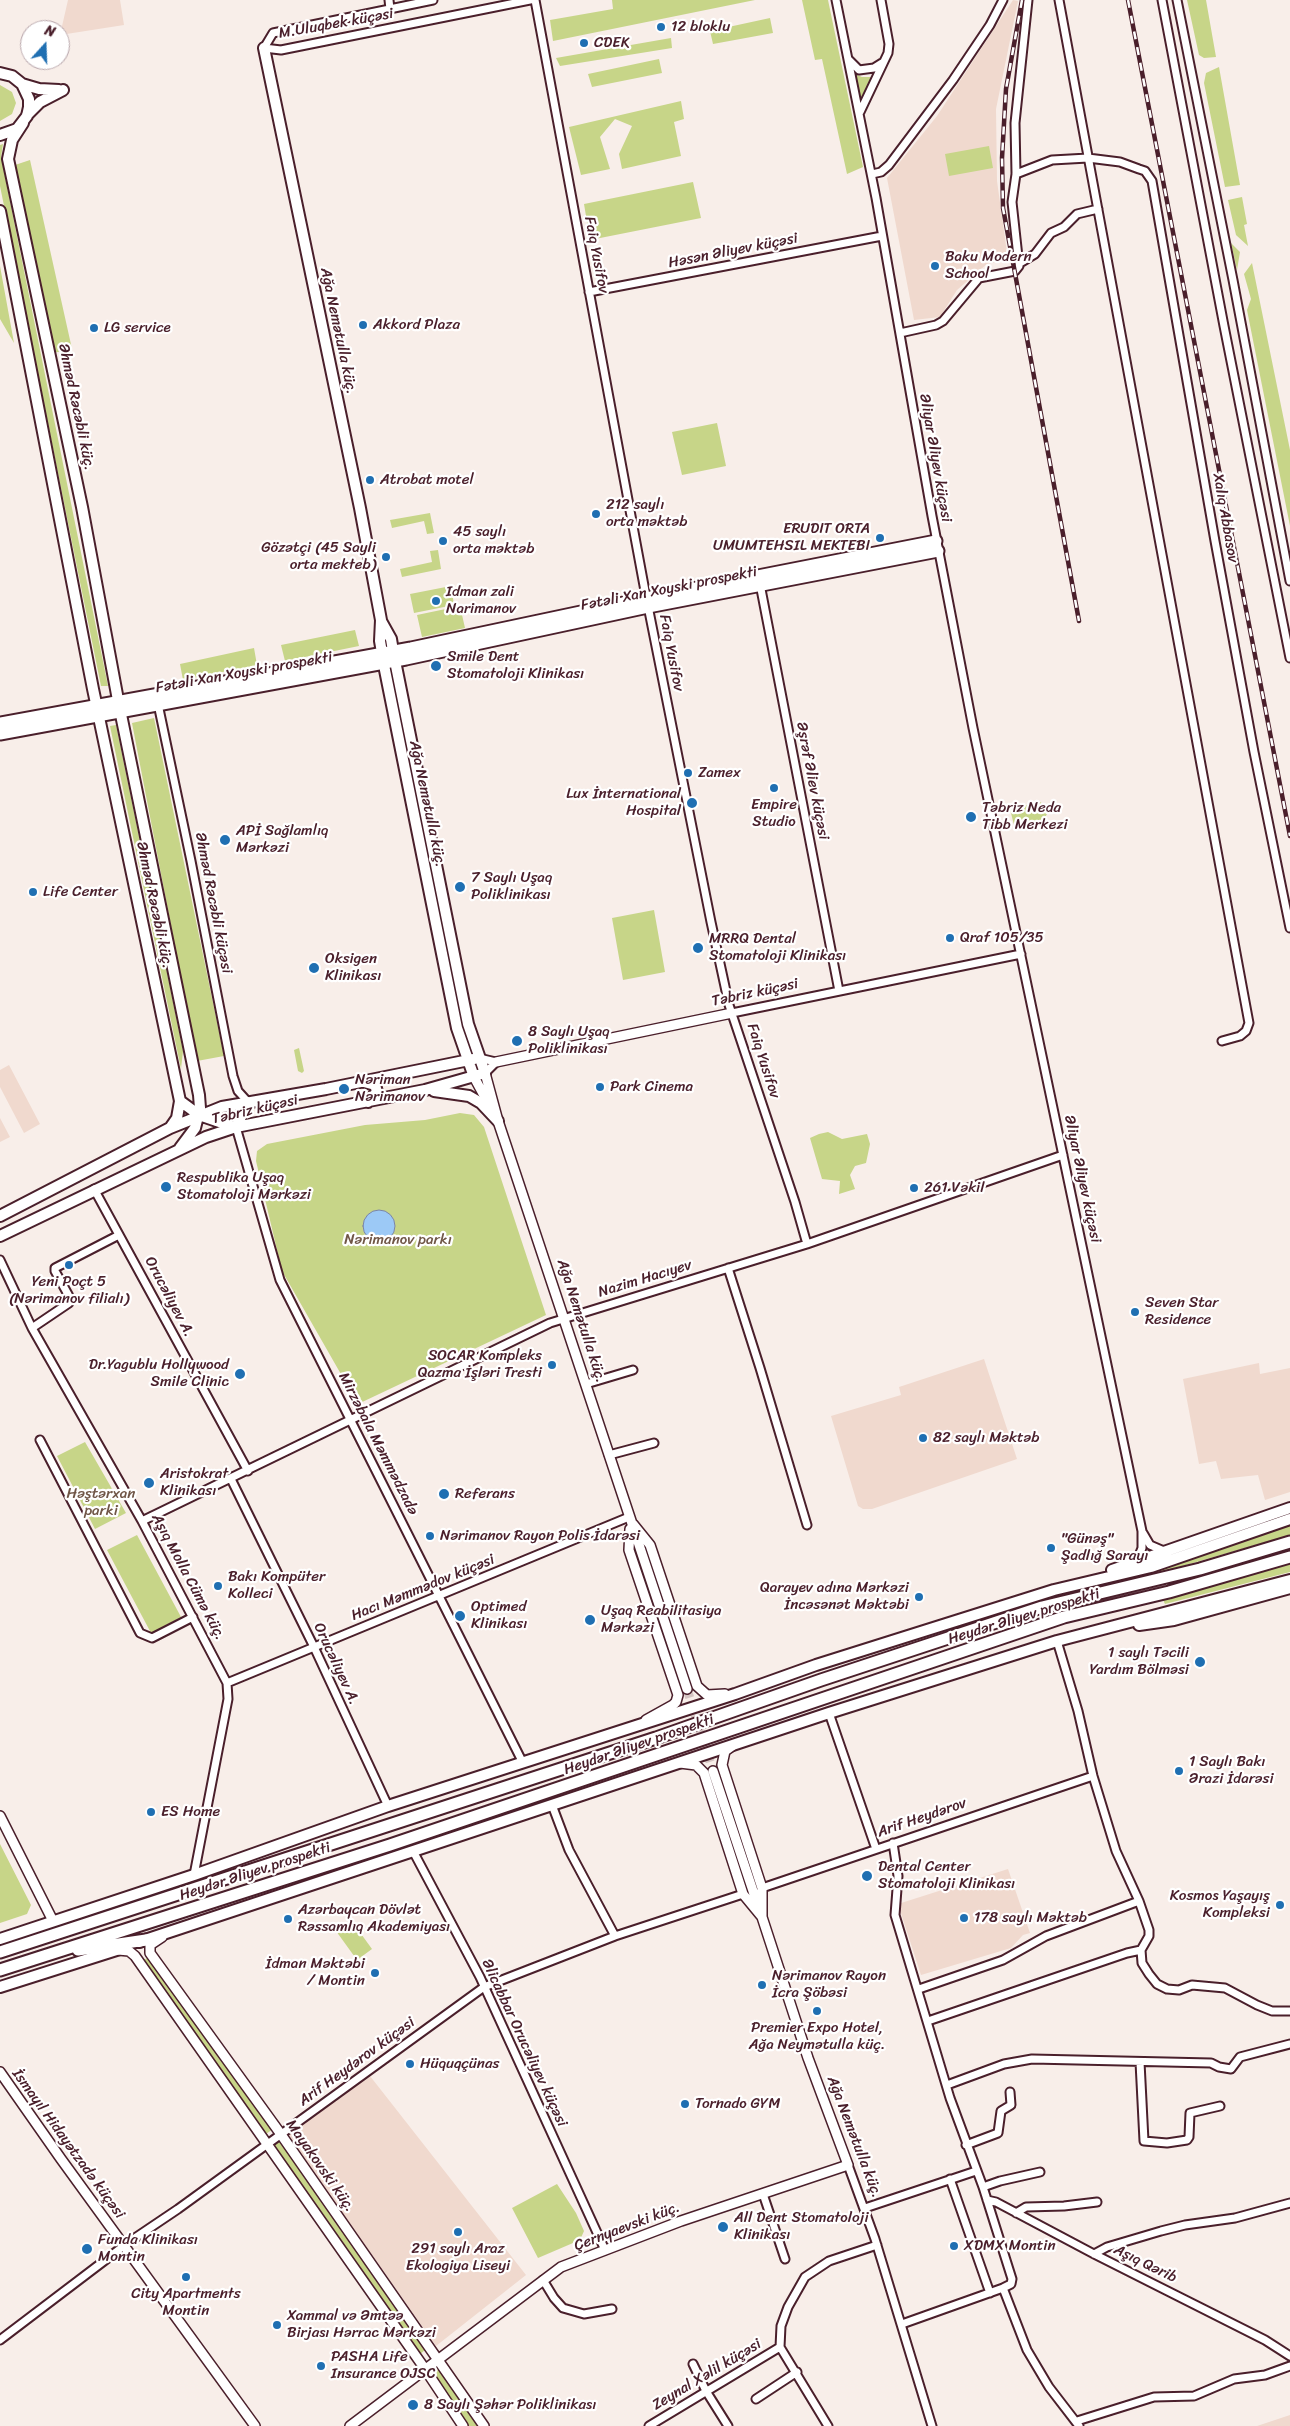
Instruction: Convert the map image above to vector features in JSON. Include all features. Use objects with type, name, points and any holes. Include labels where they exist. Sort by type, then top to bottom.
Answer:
[{"type":"main road","name":"Ağa Nemətulla küç.","points":[[264,48],[360,508],[381,620],[391,639],[389,659],[457,1028],[474,1077]]},
{"type":"main road","points":[[0,65],[22,84],[47,91],[63,90],[40,102],[10,133],[0,135]]},
{"type":"main road","points":[[0,73],[12,76]]},
{"type":"main road","points":[[22,84],[29,99],[25,119]]},
{"type":"main road","name":"Əhməd Rəcəbli küç.","points":[[25,119],[12,140],[8,159],[82,507],[121,711],[199,1095],[199,1115]]},
{"type":"main road","name":"Əhməd Rəcəbli küç.","points":[[0,211],[96,705],[180,1101]]},
{"type":"main road","name":"Fətəli Xan Xoyski prospekti","points":[[121,711],[389,659],[648,603],[937,546]]},
{"type":"main road","name":"Ağa Nemətulla küç.","points":[[389,659],[471,1036],[486,1073]]},
{"type":"main road","name":"Fətəli Xan Xoyski prospekti","points":[[121,711],[137,697],[389,659]]},
{"type":"main road","points":[[0,723],[96,705],[121,711]]},
{"type":"main road","points":[[0,734],[82,718],[96,705]]},
{"type":"main road","name":"Təbriz küçəsi","points":[[170,1128],[222,1107],[362,1082],[479,1058]]},
{"type":"main road","name":"Təbriz küçəsi","points":[[0,1236],[180,1148],[236,1128],[425,1090],[486,1073]]},
{"type":"main road","points":[[362,1082],[375,1085],[377,1092],[367,1102]]},
{"type":"main road","points":[[425,1090],[468,1096],[480,1103],[498,1121]]},
{"type":"main road","points":[[199,1095],[208,1103],[222,1107]]},
{"type":"main road","points":[[0,1216],[170,1128],[176,1118],[180,1101],[199,1115],[236,1128],[248,1102]]},
{"type":"main road","points":[[180,1148],[193,1134],[199,1115]]},
{"type":"main road","points":[[0,1939],[194,1875],[388,1806],[637,1724],[735,1694],[816,1665],[1054,1590],[1290,1508]]},
{"type":"main road","points":[[1054,1590],[1151,1566],[1290,1518]]},
{"type":"main road","name":"Heydər Əliyev prospekti","points":[[0,1952],[656,1738],[821,1680],[1042,1607],[1200,1569],[1290,1542]]},
{"type":"main road","name":"Heydər Əliyev prospekti","points":[[0,1970],[390,1844],[1064,1617],[1169,1592],[1290,1556]]},
{"type":"main road","points":[[0,1987],[734,1744],[1057,1641],[1290,1580]]},
{"type":"main road","points":[[1084,1634],[1174,1620],[1290,1588]]},
{"type":"main road","points":[[44,1956],[146,1940]]},
{"type":"street","points":[[389,0],[390,9]]},
{"type":"street","name":"M.Uluqbek küçəsi","points":[[433,0],[272,33],[264,48],[281,50],[530,0]]},
{"type":"street","name":"Faiq Yusifov","points":[[535,0],[692,833],[732,1013],[795,1202],[807,1244]]},
{"type":"street","name":"Əliyar Əliyev küçəsi","points":[[836,0],[846,56],[872,174],[937,546],[1142,1530],[1141,1553],[1129,1564]]},
{"type":"street","points":[[860,113],[884,61],[889,44],[881,0]]},
{"type":"street","points":[[872,174],[881,172],[889,165],[952,80],[990,24],[1003,0]]},
{"type":"street","points":[[1020,263],[1012,202],[1016,174],[1016,100],[1028,0]]},
{"type":"street","points":[[1059,0],[1249,1023],[1246,1031],[1240,1036],[1222,1040]]},
{"type":"street","points":[[1162,0],[1290,658]]},
{"type":"street","points":[[1177,0],[1234,280],[1290,581]]},
{"type":"street","points":[[846,56],[853,66],[859,70],[874,68],[884,61]]},
{"type":"street","name":"Xalıq Abbasov","points":[[1016,174],[1052,160],[1088,158],[1120,162],[1145,172],[1152,181],[1218,560],[1254,752],[1290,928]]},
{"type":"street","points":[[900,333],[936,325],[943,321],[979,278],[1015,271],[1020,263],[1035,254],[1051,233],[1064,227],[1077,214],[1098,209]]},
{"type":"street","name":"Həsən Əliyev küçəsi","points":[[589,292],[882,236]]},
{"type":"street","name":"Əşrəf Əliev küçəsi","points":[[760,581],[838,991]]},
{"type":"street","name":"Əhməd Rəcəbli küçəsi","points":[[158,704],[233,1076],[238,1091],[248,1102]]},
{"type":"street","name":"Təbriz küçəsi","points":[[496,1062],[1021,954]]},
{"type":"street","points":[[479,1058],[496,1062],[486,1073],[498,1121]]},
{"type":"street","points":[[474,1077],[498,1121]]},
{"type":"street","name":"Ağa Nemətulla küç.","points":[[498,1121],[686,1689]]},
{"type":"street","name":"Mirzəbala Məmmədzadə","points":[[236,1128],[276,1271],[438,1597],[477,1668],[523,1763]]},
{"type":"street","name":"Nazim Hacıyev","points":[[142,1521],[564,1318],[807,1244],[975,1188],[1063,1155]]},
{"type":"street","name":"Orucəliyev A.","points":[[94,1189],[248,1471]]},
{"type":"street","points":[[32,1328],[69,1303],[70,1298],[54,1271],[55,1268],[119,1234]]},
{"type":"street","name":"Aşıq Molla Cümə küç.","points":[[0,1260],[32,1328],[142,1521],[227,1683],[228,1699],[194,1875]]},
{"type":"street","points":[[728,1268],[760,1368],[806,1525]]},
{"type":"street","points":[[586,1384],[633,1370]]},
{"type":"street","points":[[40,1440],[140,1633],[152,1638],[193,1617]]},
{"type":"street","points":[[608,1456],[654,1443]]},
{"type":"street","name":"Orucəliyev A.","points":[[231,1479],[314,1647],[388,1806]]},
{"type":"street","points":[[630,1519],[650,1544],[698,1689],[707,1695],[735,1694]]},
{"type":"street","points":[[630,1519],[629,1550],[678,1698],[673,1705],[637,1724]]},
{"type":"street","name":"Hacı Məmmədov küçəsi","points":[[227,1683],[630,1519]]},
{"type":"street","name":"Əliyar Əliyev küçəsi","points":[[1142,1530],[1155,1549],[1173,1550]]},
{"type":"street","points":[[1057,1641],[1078,1711],[1093,1776],[1116,1851],[1139,1901],[1149,1930],[1149,1936],[1141,1950],[1142,1963],[1157,1984],[1167,1989],[1179,1990],[1192,1985],[1215,1986],[1230,1990],[1272,2011],[1290,2010]]},
{"type":"street","points":[[829,1713],[876,1849]]},
{"type":"street","name":"Ağa Nemətulla küç.","points":[[734,1744],[725,1751],[722,1764],[762,1888],[762,1918],[806,2050],[877,2245],[932,2426]]},
{"type":"street","points":[[679,1763],[696,1765],[704,1773],[743,1894]]},
{"type":"street","points":[[713,1771],[762,1918]]},
{"type":"street","name":"Arif Heydərov","points":[[762,1888],[1093,1776]]},
{"type":"street","points":[[552,1805],[569,1850],[615,1936]]},
{"type":"street","points":[[0,1816],[53,1921]]},
{"type":"street","points":[[893,1843],[898,1876],[895,1915],[966,2145],[983,2187],[1011,2275],[1011,2284],[1003,2288],[902,2324]]},
{"type":"street","name":"Əlicabbar Orucəliyev küçəsi","points":[[413,1851],[484,1987],[605,2250]]},
{"type":"street","name":"Ağa Nemətulla küç.","points":[[743,1894],[762,1918]]},
{"type":"street","name":"Arif Heydərov küçəsi","points":[[0,2340],[125,2245],[484,1987],[615,1936],[743,1894]]},
{"type":"street","points":[[919,1989],[1003,1960],[1046,1936],[1139,1901]]},
{"type":"street","name":"Mayakovski küç.","points":[[172,1931],[150,1945],[150,1953],[280,2133],[484,2426]]},
{"type":"street","name":"Mayakovski küç.","points":[[115,1950],[129,1951],[135,1956],[463,2426]]},
{"type":"street","points":[[928,2021],[1127,1953],[1141,1950]]},
{"type":"street","points":[[947,2085],[1004,2064],[1032,2059],[1211,2063],[1219,2068],[1231,2069],[1240,2057],[1290,2044]]},
{"type":"street","points":[[1140,2062],[1144,2142],[1167,2143],[1187,2140],[1189,2137],[1190,2113],[1220,2106]]},
{"type":"street","name":"İsmayıl Hidayətzadə küçəsi","points":[[0,2072],[255,2426]]},
{"type":"street","points":[[966,2145],[998,2133],[1001,2111],[1011,2105],[1010,2092]]},
{"type":"street","name":"Çernyaevski küç.","points":[[350,2426],[561,2267],[848,2165]]},
{"type":"street","points":[[864,2208],[976,2170]]},
{"type":"street","points":[[983,2187],[1040,2172]]},
{"type":"street","points":[[950,2179],[990,2293]]},
{"type":"street","points":[[763,2194],[784,2259]]},
{"type":"street","name":"Aşıq Qərib","points":[[987,2200],[996,2202],[1094,2254],[1265,2340],[1290,2356]]},
{"type":"street","points":[[1016,2213],[1026,2207],[1070,2206],[1097,2202]]},
{"type":"street","points":[[1094,2254],[1107,2247],[1184,2225],[1235,2218],[1290,2203]]},
{"type":"street","points":[[828,2426],[797,2372],[780,2347],[782,2326],[798,2286],[820,2265],[877,2245]]},
{"type":"street","points":[[543,2280],[554,2298],[563,2308],[584,2314],[612,2310]]},
{"type":"street","points":[[1003,2288],[1027,2350],[1049,2387],[1078,2424],[1154,2397],[1194,2396],[1234,2379],[1265,2375],[1290,2366]]},
{"type":"street","name":"Zeynal Xəlil küçəsi","points":[[649,2426],[661,2423],[706,2391],[780,2347]]},
{"type":"street","points":[[693,2364],[706,2391],[728,2426]]},
{"type":"street","points":[[756,2399],[797,2372]]},
{"type":"shaded area","points":[[68,0],[120,0],[124,25],[70,33],[70,20],[63,20]]},
{"type":"shaded area","points":[[1013,0],[1018,1],[996,109],[997,181],[1008,260],[987,264],[957,290],[940,317],[914,320],[887,178],[937,116]]},
{"type":"shaded area","points":[[9,1065],[40,1124],[24,1133],[0,1087],[0,1070]]},
{"type":"shaded area","points":[[0,1118],[10,1137],[0,1142]]},
{"type":"shaded area","name":"82 saylı Məktəb","points":[[984,1359],[1017,1459],[872,1509],[863,1509],[858,1506],[831,1416],[901,1395],[899,1387]]},
{"type":"shaded area","points":[[1259,1363],[1260,1374],[1290,1368],[1290,1492],[1265,1500],[1258,1475],[1221,1479],[1216,1461],[1199,1464],[1183,1379]]},
{"type":"shaded area","name":"178 saylı Məktəb","points":[[1008,1869],[1030,1933],[1023,1935],[1011,1948],[921,1975],[898,1904]]},
{"type":"shaded area","points":[[370,2076],[526,2275],[436,2346],[288,2135]]},
{"type":"shaded area","points":[[1290,2415],[1290,2426],[1257,2426]]},
{"type":"green space","points":[[612,0],[755,0],[553,41],[550,20],[613,9]]},
{"type":"green space","points":[[802,0],[828,0],[863,167],[847,174],[822,59],[815,60]]},
{"type":"green space","points":[[1187,0],[1206,0],[1216,57],[1204,58],[1199,55]]},
{"type":"green space","points":[[770,18],[773,33],[713,44],[710,31]]},
{"type":"green space","points":[[671,38],[672,48],[560,66],[556,58]]},
{"type":"green space","points":[[659,59],[662,73],[592,87],[588,74]]},
{"type":"green space","points":[[1219,67],[1240,185],[1225,187],[1204,83],[1206,73]]},
{"type":"green space","points":[[855,74],[862,77],[871,77],[860,100]]},
{"type":"green space","points":[[0,85],[12,92],[16,103],[12,114],[0,121]]},
{"type":"green space","points":[[681,101],[684,119],[674,122],[681,156],[622,169],[619,154],[632,126],[615,119],[600,137],[610,169],[581,175],[569,127]]},
{"type":"green space","points":[[3,144],[1,157],[108,686],[101,686],[0,186],[0,145]]},
{"type":"green space","points":[[989,146],[993,168],[949,176],[945,154]]},
{"type":"green space","points":[[30,160],[72,349],[53,353],[15,165]]},
{"type":"green space","points":[[693,182],[701,218],[590,240],[584,204]]},
{"type":"green space","points":[[1242,197],[1247,224],[1244,225],[1248,246],[1236,235],[1228,200]]},
{"type":"green space","points":[[1231,243],[1240,252],[1237,270]]},
{"type":"green space","points":[[1252,263],[1290,450],[1290,526],[1247,310],[1251,299],[1244,274]]},
{"type":"green space","points":[[0,266],[14,343],[0,319]]},
{"type":"green space","points":[[717,423],[726,466],[682,475],[672,432]]},
{"type":"green space","points":[[430,513],[434,533],[427,534],[424,521],[392,528],[390,520]]},
{"type":"green space","points":[[438,550],[441,569],[402,577],[400,569],[432,562],[430,551]]},
{"type":"green space","points":[[451,586],[454,605],[414,613],[410,594]]},
{"type":"green space","points":[[460,606],[465,628],[422,637],[417,615]]},
{"type":"green space","points":[[355,630],[359,646],[285,661],[281,645]]},
{"type":"green space","points":[[254,648],[257,665],[183,680],[180,664]]},
{"type":"green space","points":[[154,718],[224,1056],[197,1061],[132,723]]},
{"type":"green space","points":[[116,725],[183,1051],[181,1069],[110,726]]},
{"type":"green space","points":[[1040,802],[1046,806],[1047,814],[1043,821],[1014,825],[1010,809]]},
{"type":"green space","points":[[654,910],[665,972],[623,980],[612,918]]},
{"type":"green space","points":[[299,1048],[304,1071],[302,1073],[298,1071],[294,1050]]},
{"type":"green space","name":"Nərimanov parkı","points":[[460,1113],[474,1115],[484,1127],[546,1315],[358,1404],[282,1271],[256,1161],[257,1151],[267,1144],[365,1125],[425,1120]]},
{"type":"green space","points":[[828,1132],[842,1139],[867,1134],[870,1144],[866,1163],[855,1166],[850,1175],[855,1189],[839,1194],[840,1181],[822,1179],[810,1138]]},
{"type":"green space","name":"Həştərxan parki","points":[[85,1442],[126,1513],[95,1529],[57,1456]]},
{"type":"green space","points":[[1290,1523],[1290,1535],[1155,1574],[1154,1571]]},
{"type":"green space","points":[[137,1535],[181,1617],[151,1633],[107,1550]]},
{"type":"green space","points":[[1290,1564],[1290,1572],[1165,1604],[1163,1600]]},
{"type":"green space","points":[[0,1844],[31,1905],[27,1914],[0,1923]]},
{"type":"green space","points":[[351,1920],[372,1949],[357,1960],[336,1931]]},
{"type":"green space","points":[[149,1957],[273,2129],[266,2134],[142,1961]]},
{"type":"green space","points":[[281,2141],[425,2350],[419,2355],[274,2145]]},
{"type":"green space","points":[[557,2184],[576,2213],[584,2231],[580,2240],[538,2258],[512,2208]]},
{"type":"green space","points":[[437,2364],[478,2426],[468,2426],[430,2369]]},
{"type":"water","points":[[379,1210],[385,1211],[390,1215],[394,1220],[394,1232],[390,1237],[385,1241],[379,1242],[373,1241],[368,1237],[364,1232],[363,1226],[364,1220],[368,1215],[373,1211]]},
{"type":"tunnel","points":[[687,1689],[713,1771]]},
{"type":"railway","points":[[1022,0],[1006,89],[1002,158],[1003,208],[1079,621]]},
{"type":"railway","points":[[1128,0],[1290,836]]},
{"type":"place","name":"12 bloklu","points":[[661,27]]},
{"type":"place","name":"CDEK","points":[[584,43]]},
{"type":"place","name":"Baku Modern School","points":[[935,266]]},
{"type":"place","name":"Akkord Plaza","points":[[363,325]]},
{"type":"place","name":"LG service","points":[[94,328]]},
{"type":"place","name":"Atrobat motel","points":[[370,480]]},
{"type":"place","name":"212 saylı orta məktəb","points":[[596,514]]},
{"type":"place","name":"ERUDIT ORTA UMUMTEHSIL MEKTEBI","points":[[880,538]]},
{"type":"place","name":"45 saylı orta məktəb","points":[[443,541]]},
{"type":"place","name":"Gözətçi (45 Sayli orta mekteb)","points":[[386,557]]},
{"type":"place","name":"Idman zali Narimanov","points":[[436,601]]},
{"type":"place","name":"Smile Dent Stomatoloji Klinikası","points":[[436,666]]},
{"type":"place","name":"Zamex","points":[[688,773]]},
{"type":"place","name":"Empire Studio","points":[[774,788]]},
{"type":"place","name":"Lux İnternational Hospital","points":[[692,803]]},
{"type":"place","name":"Təbriz Neda Tibb Merkezi","points":[[971,817]]},
{"type":"place","name":"APİ Sağlamlıq Mərkəzi","points":[[225,840]]},
{"type":"place","name":"7 Saylı Uşaq Poliklinikası","points":[[460,887]]},
{"type":"place","name":"Life Center","points":[[33,892]]},
{"type":"place","name":"Qraf 105/35","points":[[950,938]]},
{"type":"place","name":"MRRQ Dental Stomatoloji Klinikası","points":[[698,948]]},
{"type":"place","name":"Oksigen Klinikası","points":[[314,968]]},
{"type":"place","name":"8 Saylı Uşaq Poliklinikası","points":[[517,1041]]},
{"type":"place","name":"Park Cinema","points":[[600,1087]]},
{"type":"place","name":"Nəriman Nərimanov","points":[[344,1089]]},
{"type":"place","name":"Respublika Uşaq Stomatoloji Mərkəzi","points":[[166,1187]]},
{"type":"place","name":"261 Vəkil","points":[[914,1188]]},
{"type":"place","name":"Yeni Poçt 5 (Nərimanov filialı)","points":[[69,1265]]},
{"type":"place","name":"Seven Star Residence","points":[[1135,1312]]},
{"type":"place","name":"SOCAR Kompleks Qazma İşləri Tresti","points":[[552,1365]]},
{"type":"place","name":"Dr.Yagublu Hollywood Smile Clinic","points":[[240,1374]]},
{"type":"place","name":"82 saylı Məktəb","points":[[923,1438]]},
{"type":"place","name":"Aristokrat Klinikası","points":[[149,1483]]},
{"type":"place","name":"Referans","points":[[444,1494]]},
{"type":"place","name":"Nərimanov Rayon Polis İdarəsi","points":[[430,1536]]},
{"type":"place","name":"\"Günəş\" Şadlığ Sarayı","points":[[1051,1548]]},
{"type":"place","name":"Bakı Kompüter Kolleci","points":[[218,1586]]},
{"type":"place","name":"Qarayev adına Mərkəzi İncəsənət Məktəbi","points":[[919,1597]]},
{"type":"place","name":"Optimed Klinikası","points":[[460,1616]]},
{"type":"place","name":"Uşaq Reabilitasiya Mərkəzi","points":[[590,1620]]},
{"type":"place","name":"1 saylı Təcili Yardım Bölməsi","points":[[1200,1662]]},
{"type":"place","name":"1 Saylı Bakı Ərazi İdarəsi","points":[[1179,1771]]},
{"type":"place","name":"ES Home","points":[[151,1812]]},
{"type":"place","name":"Dental Center Stomatoloji Klinikası","points":[[867,1876]]},
{"type":"place","name":"Kosmos Yaşayış Kompleksi","points":[[1280,1905]]},
{"type":"place","name":"178 saylı Məktəb","points":[[964,1918]]},
{"type":"place","name":"Azərbaycan Dövlət Rəssamlıq Akademiyası","points":[[288,1919]]},
{"type":"place","name":"İdman Məktəbi / Montin","points":[[375,1973]]},
{"type":"place","name":"Nərimanov Rayon İcra Şöbəsi","points":[[762,1985]]},
{"type":"place","name":"Premier Expo Hotel, Ağa Neymətulla küç.","points":[[817,2011]]},
{"type":"place","name":"Hüquqçünas","points":[[410,2064]]},
{"type":"place","name":"Tornado GYM","points":[[685,2104]]},
{"type":"place","name":"All Dent Stomatoloji Klinikası","points":[[723,2227]]},
{"type":"place","name":"291 saylı Araz Ekologiya Liseyi","points":[[458,2232]]},
{"type":"place","name":"XDMX Montin","points":[[954,2246]]},
{"type":"place","name":"Funda Klinikası Montin","points":[[87,2249]]},
{"type":"place","name":"City Apartments Montin","points":[[186,2277]]},
{"type":"place","name":"Xammal və Əmtəə Birjası Hərrac Mərkəzi","points":[[277,2325]]},
{"type":"place","name":"PASHA Life Insurance OJSC","points":[[321,2366]]},
{"type":"place","name":"8 Saylı Şəhər Poliklinikası","points":[[413,2405]]}]
